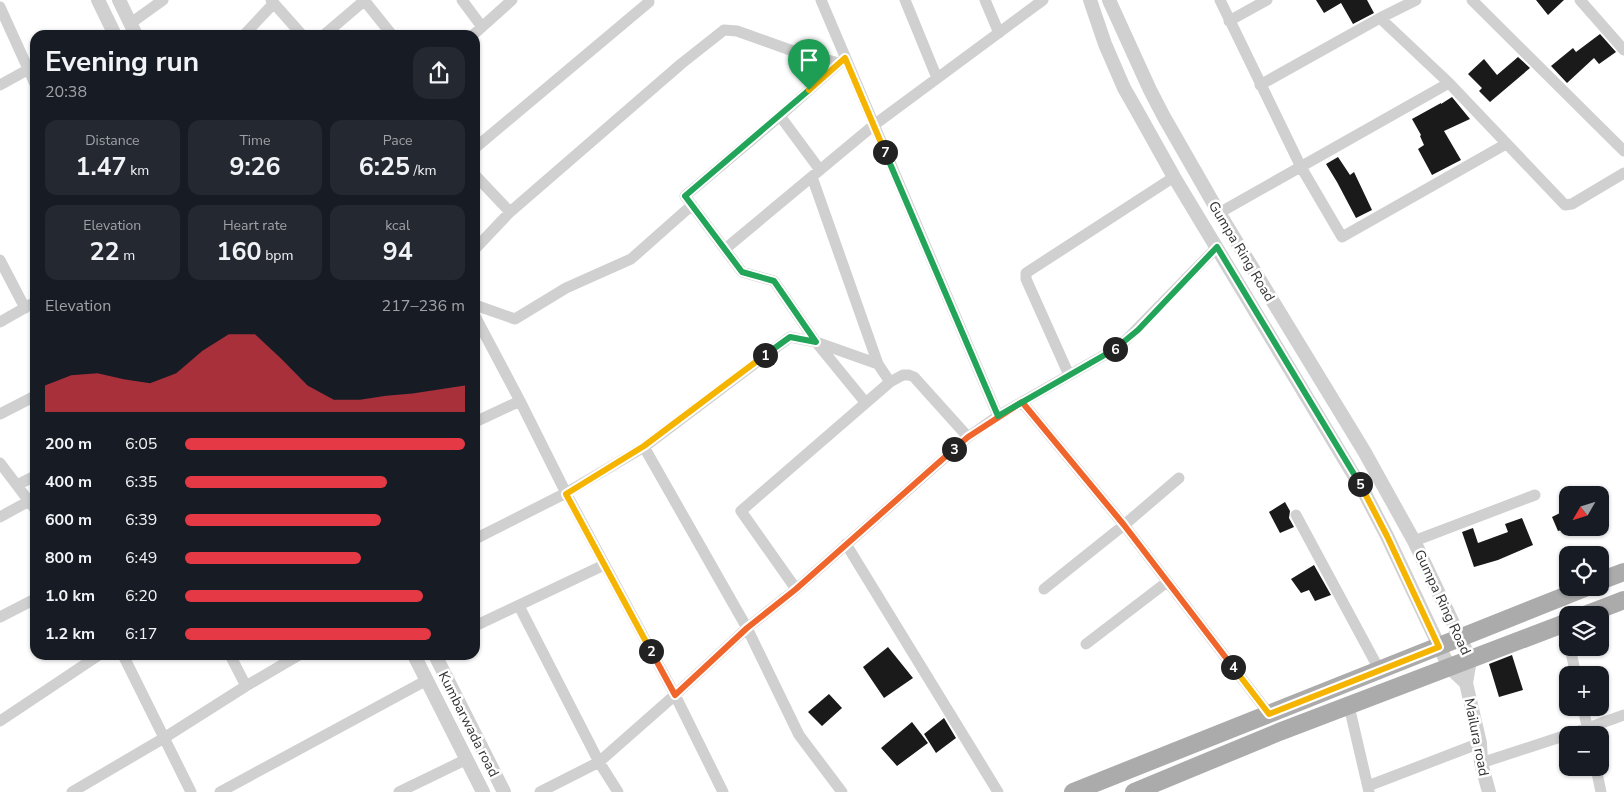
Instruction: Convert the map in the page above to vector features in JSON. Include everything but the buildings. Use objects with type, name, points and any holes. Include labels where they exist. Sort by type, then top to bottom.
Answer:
[{"type":"main road","points":[[1609,578],[1624,572]]},
{"type":"main road","points":[[1073,792],[1565,596]]},
{"type":"main road","points":[[1609,606],[1624,600]]},
{"type":"main road","points":[[1134,792],[1279,732],[1449,667],[1559,630]]},
{"type":"street","points":[[98,0],[113,30]]},
{"type":"street","points":[[119,0],[134,29],[163,0]]},
{"type":"street","points":[[330,30],[364,0],[388,30]]},
{"type":"street","points":[[462,0],[482,27]]},
{"type":"street","points":[[478,30],[512,0]]},
{"type":"street","points":[[821,0],[842,60],[874,125],[998,416]]},
{"type":"street","points":[[905,0],[937,78]]},
{"type":"street","points":[[985,0],[999,33]]},
{"type":"street","points":[[725,249],[874,125],[1043,0]]},
{"type":"street","name":"Gumpa Ring Road","points":[[1090,0],[1104,44],[1124,88],[1174,177],[1364,492],[1449,667],[1466,683]]},
{"type":"street","name":"Gumpa Ring Road","points":[[1109,0],[1150,90],[1218,213],[1364,451],[1414,541],[1470,659],[1466,683]]},
{"type":"street","points":[[1220,0],[1301,167],[1343,237],[1506,144]]},
{"type":"street","points":[[1229,21],[1267,0]]},
{"type":"street","points":[[1260,85],[1416,0]]},
{"type":"street","points":[[1472,0],[1624,151]]},
{"type":"street","points":[[1580,0],[1624,50]]},
{"type":"street","points":[[248,30],[273,2],[298,30]]},
{"type":"street","points":[[480,144],[649,2]]},
{"type":"street","points":[[0,7],[29,70],[0,85]]},
{"type":"street","points":[[1380,18],[1568,206],[1624,174]]},
{"type":"street","points":[[480,243],[510,212],[681,64],[724,30],[737,31],[798,52],[842,60]]},
{"type":"street","points":[[842,60],[780,116],[685,196],[742,272],[774,281],[816,342],[865,402]]},
{"type":"street","points":[[1218,213],[1448,84]]},
{"type":"street","points":[[780,116],[816,174],[878,364],[890,382]]},
{"type":"street","points":[[1069,375],[1026,279],[1026,273],[1174,177]]},
{"type":"street","points":[[480,180],[510,212]]},
{"type":"street","points":[[480,307],[515,319],[566,288],[631,259],[692,205]]},
{"type":"street","points":[[540,792],[599,762],[747,628],[796,589],[968,437],[998,416],[1115,348],[1132,335],[1217,247]]},
{"type":"street","points":[[0,260],[30,305],[0,322]]},
{"type":"street","points":[[480,326],[604,566],[675,695],[723,792]]},
{"type":"street","points":[[480,533],[566,494],[644,446],[787,338],[793,336],[816,342],[878,364]]},
{"type":"street","points":[[796,589],[741,512],[865,402],[890,382],[904,375],[914,377],[968,437]]},
{"type":"street","points":[[0,414],[30,399]]},
{"type":"street","points":[[480,420],[520,402]]},
{"type":"street","points":[[1022,402],[1124,525],[1269,714]]},
{"type":"street","points":[[644,446],[747,628],[799,735],[842,792]]},
{"type":"street","points":[[0,463],[30,502]]},
{"type":"street","points":[[1044,589],[1179,478]]},
{"type":"street","points":[[17,486],[30,479]]},
{"type":"street","points":[[1414,541],[1535,495]]},
{"type":"street","points":[[0,517],[30,506]]},
{"type":"street","points":[[1296,515],[1380,671]]},
{"type":"street","points":[[846,544],[998,792]]},
{"type":"street","points":[[480,624],[604,566]]},
{"type":"street","points":[[1086,644],[1167,582]]},
{"type":"street","points":[[0,617],[30,602]]},
{"type":"street","points":[[519,606],[599,762],[618,792]]},
{"type":"street","points":[[0,721],[92,660]]},
{"type":"street","points":[[128,660],[191,792]]},
{"type":"street","points":[[233,660],[246,686]]},
{"type":"street","points":[[72,792],[291,660]]},
{"type":"street","name":"Kumbarwada road","points":[[417,660],[483,792]]},
{"type":"street","name":"Kumbarwada road","points":[[438,660],[504,792]]},
{"type":"street","points":[[220,792],[427,680]]},
{"type":"street","name":"Mailura road","points":[[1466,683],[1480,743],[1481,763],[1489,792]]},
{"type":"street","points":[[1349,706],[1368,789],[1480,743]]},
{"type":"street","points":[[1601,726],[1624,715]]},
{"type":"street","points":[[1481,763],[1559,741]]},
{"type":"street","points":[[399,792],[466,759]]},
{"type":"street","points":[[1598,776],[1601,792]]},
{"type":"route","points":[[845,58],[998,416],[1127,340],[1217,247],[1377,515],[1439,647],[1269,714],[1124,525],[1022,402],[968,437],[796,589],[747,628],[675,695],[566,494],[644,446],[787,338],[793,336],[816,342],[774,281],[742,272],[685,196],[809,90],[845,58]]}]
